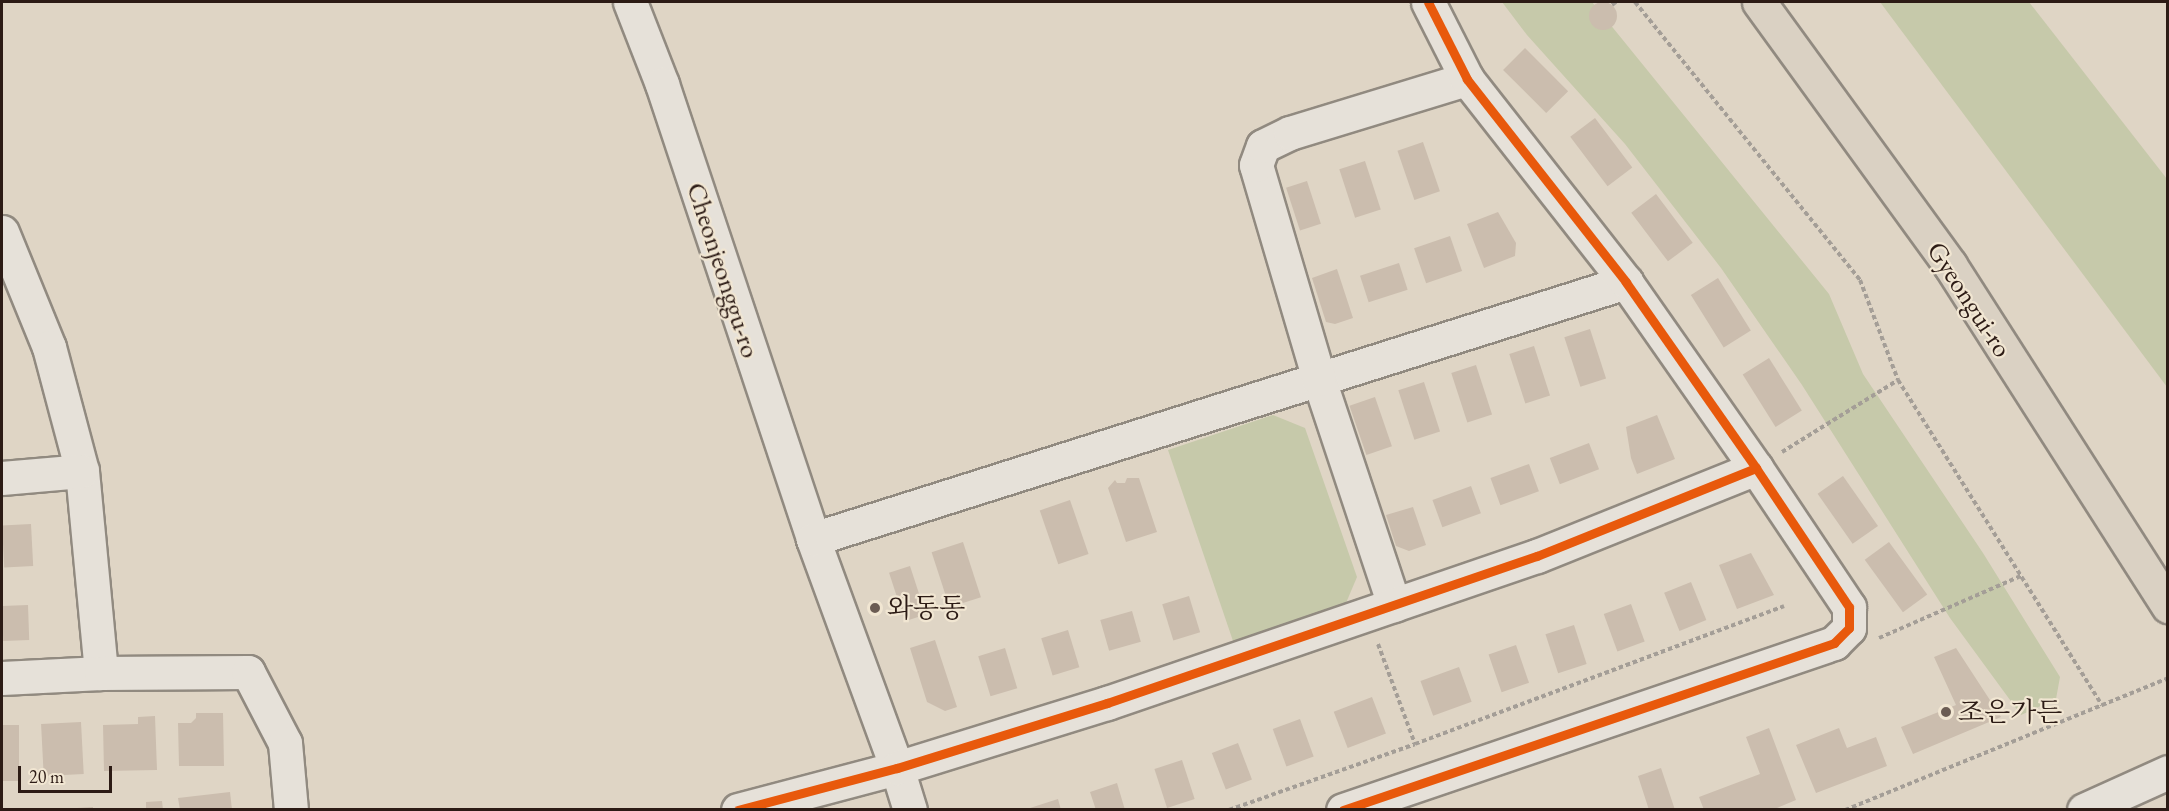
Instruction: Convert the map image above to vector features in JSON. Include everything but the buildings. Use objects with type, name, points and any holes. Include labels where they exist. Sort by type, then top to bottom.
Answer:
[{"type":"main road","name":"Gyeongui-ro","points":[[1759,2],[1950,265],[2168,606]]},
{"type":"street","name":"Cheonjeonggu-ro","points":[[630,2],[666,96],[813,539],[897,768],[910,810]]},
{"type":"street","points":[[1342,810],[1833,644],[1849,628],[1849,607],[1756,468],[1626,282],[1467,79],[1428,2]]},
{"type":"street","points":[[1381,610],[1319,379],[1256,165],[1263,146],[1290,133],[1467,79]]},
{"type":"street","points":[[2,232],[13,288],[49,347],[82,471],[101,673]]},
{"type":"street","points":[[813,539],[1626,282]]},
{"type":"street","points":[[738,810],[897,768],[1107,703],[1537,556],[1756,468]]},
{"type":"street","points":[[2,478],[82,471]]},
{"type":"street","points":[[2,678],[101,673],[249,672],[285,743],[291,810]]},
{"type":"street","points":[[2084,810],[2168,772]]},
{"type":"path","points":[[1635,2],[1860,280],[1898,380],[2102,705]]},
{"type":"path","points":[[1756,468],[1898,380]]},
{"type":"path","points":[[1833,644],[1883,638],[2020,576]]},
{"type":"path","points":[[1229,810],[1415,744],[1784,606]]},
{"type":"path","points":[[1381,610],[1415,744],[1429,780]]},
{"type":"path","points":[[1845,810],[2168,678]]},
{"type":"green space","points":[[1502,2],[1592,2],[1829,294],[1863,374],[1983,553],[2060,677],[2056,699],[2021,715],[1950,618],[1802,385],[1721,268],[1625,144],[1527,35]]},
{"type":"green space","points":[[1880,2],[2029,2],[2167,179],[2167,387]]},
{"type":"green space","points":[[1273,415],[1305,428],[1357,577],[1346,603],[1233,641],[1168,450]]},
{"type":"cycle path","points":[[1343,810],[1834,643],[1849,628],[1849,607],[1756,468],[1626,282],[1467,79],[1428,2]]},
{"type":"cycle path","points":[[738,810],[897,768],[1107,703],[1537,556],[1756,468]]},
{"type":"place","name":"와동동","points":[[875,608]]},
{"type":"place","name":"조은가든","points":[[1946,712]]}]
